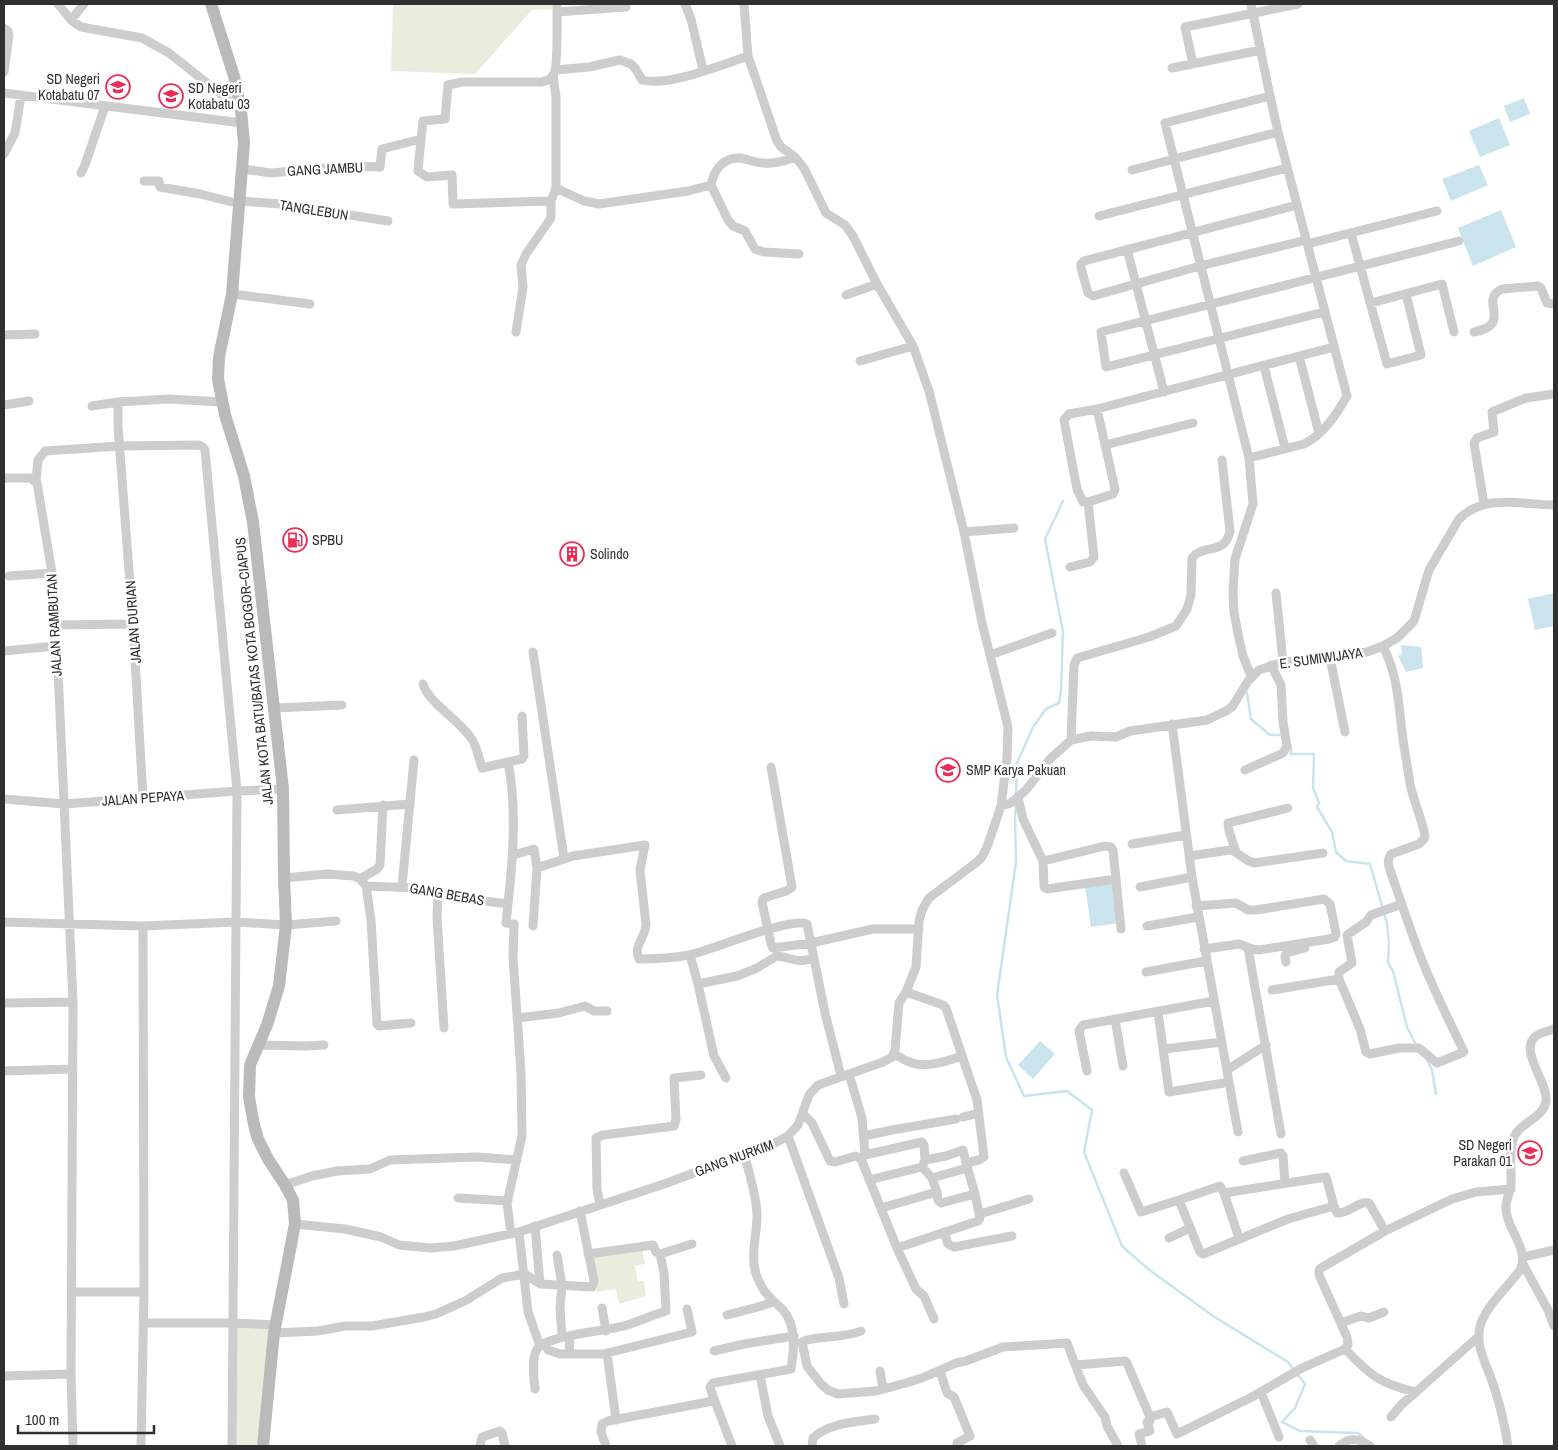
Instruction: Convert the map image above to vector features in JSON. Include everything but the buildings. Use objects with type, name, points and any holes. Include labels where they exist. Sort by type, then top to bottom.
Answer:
[{"type":"main road","name":"JALAN KOTA BATU/BATAS KOTA BOGOR–CIAPUS","points":[[211,4],[234,76],[242,117],[244,143],[232,294],[219,357],[218,379],[222,402],[244,476],[251,509],[283,789],[286,925],[280,986],[250,1066],[250,1108],[258,1138],[268,1159],[285,1185],[294,1205],[295,1224],[275,1329],[263,1446]]},
{"type":"street","points":[[58,4],[81,27],[142,38],[156,44],[169,52],[242,117]]},
{"type":"street","points":[[72,20],[84,4]]},
{"type":"street","points":[[685,4],[703,70]]},
{"type":"street","points":[[744,4],[748,56],[777,141],[781,147],[795,157],[807,174],[826,213],[849,229],[877,284],[913,346],[929,391],[964,532],[982,624],[1008,728],[1007,758],[1000,806],[987,847],[982,857],[951,883],[929,898],[920,916],[916,967],[906,992],[899,1003],[894,1054],[912,1063],[919,1064],[937,1063],[962,1056]]},
{"type":"street","points":[[1193,64],[1185,27],[1252,8],[1298,4]]},
{"type":"street","points":[[516,332],[522,287],[521,265],[526,254],[551,218],[551,201],[556,188],[556,97],[554,73],[557,8],[626,7]]},
{"type":"street","points":[[1249,458],[1304,444],[1312,440],[1333,421],[1347,396],[1278,132],[1252,8]]},
{"type":"street","points":[[4,28],[8,31],[9,36],[4,72]]},
{"type":"street","points":[[1172,68],[1261,50]]},
{"type":"street","points":[[551,201],[453,204],[452,175],[427,177],[418,170],[423,121],[446,119],[448,86],[462,82],[548,81],[554,73],[620,60],[631,64],[642,80],[659,82],[748,56]]},
{"type":"street","points":[[4,93],[105,106],[242,117]]},
{"type":"street","points":[[4,154],[15,133],[21,96]]},
{"type":"street","points":[[1000,806],[1015,800],[1026,790],[1050,759],[1071,740],[1091,736],[1116,737],[1130,731],[1207,720],[1226,711],[1235,703],[1251,676],[1243,656],[1235,620],[1233,591],[1235,559],[1253,504],[1249,458],[1165,123],[1270,96]]},
{"type":"street","points":[[81,173],[105,106]]},
{"type":"street","points":[[1132,170],[1278,132]]},
{"type":"street","name":"GANG JAMBU","points":[[243,169],[271,173],[348,166],[380,167],[382,149],[421,139]]},
{"type":"street","points":[[795,157],[765,164],[731,159],[716,169],[711,185],[728,220],[733,226],[745,230],[755,249],[764,252],[799,254]]},
{"type":"street","points":[[1099,216],[1287,168]]},
{"type":"street","name":"TANGLEBUN","points":[[144,181],[159,181],[160,187],[240,202],[280,204],[388,221]]},
{"type":"street","points":[[556,188],[584,201],[599,204],[688,191],[711,185]]},
{"type":"street","points":[[1297,205],[1082,262],[1081,268],[1088,293],[1092,296],[1200,266],[1351,233],[1436,211]]},
{"type":"street","points":[[1351,233],[1362,267],[1387,364],[1421,355],[1406,294]]},
{"type":"street","points":[[1324,312],[1106,368],[1100,332],[1459,241]]},
{"type":"street","points":[[1127,249],[1164,392]]},
{"type":"street","points":[[846,295],[877,284]]},
{"type":"street","points":[[1371,303],[1442,284],[1454,332]]},
{"type":"street","points":[[1474,332],[1486,330],[1493,325],[1493,296],[1502,289],[1538,286],[1541,288],[1547,303],[1554,304]]},
{"type":"street","points":[[232,294],[310,304]]},
{"type":"street","points":[[4,335],[35,334]]},
{"type":"street","points":[[860,361],[913,346]]},
{"type":"street","points":[[1097,409],[1115,489],[1113,494],[1083,502],[1079,497],[1064,420],[1069,414],[1097,409],[1334,347]]},
{"type":"street","points":[[1299,356],[1319,433]]},
{"type":"street","points":[[1264,366],[1285,448]]},
{"type":"street","points":[[1484,504],[1474,443],[1477,438],[1494,432],[1492,412],[1526,398],[1554,394]]},
{"type":"street","points":[[92,406],[118,402],[168,399],[222,402]]},
{"type":"street","points":[[4,405],[29,401]]},
{"type":"street","name":"JALAN DURIAN","points":[[118,402],[143,798]]},
{"type":"street","points":[[1106,445],[1193,423]]},
{"type":"street","points":[[4,478],[30,478],[36,481],[38,460],[45,450],[120,446],[199,446],[205,450],[237,791],[232,1446]]},
{"type":"street","points":[[1071,740],[1074,665],[1077,658],[1150,637],[1176,626],[1188,609],[1191,595],[1192,558],[1195,553],[1224,545],[1228,540],[1230,531],[1222,460]]},
{"type":"street","name":"JALAN RAMBUTAN","points":[[36,481],[39,488],[52,574],[71,924],[73,1002],[71,1374],[73,1446]]},
{"type":"street","points":[[1070,567],[1090,562],[1094,557],[1088,502]]},
{"type":"street","name":"E. SUMIWIJAYA","points":[[1251,676],[1259,670],[1283,662],[1362,653],[1383,646],[1404,632],[1414,621],[1429,570],[1459,519],[1466,512],[1484,504],[1510,502],[1554,504]]},
{"type":"street","points":[[964,532],[1014,528]]},
{"type":"street","points":[[8,576],[52,574]]},
{"type":"street","points":[[1276,593],[1283,662]]},
{"type":"street","points":[[56,625],[133,624]]},
{"type":"street","points":[[990,654],[1052,634]]},
{"type":"street","points":[[4,651],[56,646]]},
{"type":"street","points":[[1383,646],[1394,669],[1413,800],[1425,836],[1419,844],[1394,852],[1389,857],[1388,865],[1429,976],[1464,1052],[1437,1063],[1416,1048],[1399,1048],[1370,1054],[1366,1052],[1360,1029],[1339,979],[1339,972],[1352,963],[1347,934],[1366,922],[1371,915],[1402,904]]},
{"type":"street","points":[[533,652],[564,858]]},
{"type":"street","points":[[1330,658],[1345,732]]},
{"type":"street","points":[[1245,770],[1283,753],[1287,746],[1283,722],[1281,685],[1271,666]]},
{"type":"street","points":[[423,684],[428,696],[435,700],[472,740],[482,768],[522,759],[524,756],[522,716]]},
{"type":"street","points":[[274,708],[342,705]]},
{"type":"street","points":[[1172,724],[1196,906],[1238,1132]]},
{"type":"street","points":[[402,886],[414,760]]},
{"type":"street","points":[[508,762],[512,801],[513,855],[506,923],[514,924],[513,957],[521,1072],[522,1136],[507,1206],[525,1274],[528,1312],[543,1344],[548,1350],[569,1354],[607,1353],[692,1332],[687,1309]]},
{"type":"street","points":[[771,767],[792,887],[788,891],[763,899],[762,906],[771,944],[776,949],[811,944],[873,929],[918,929]]},
{"type":"street","name":"JALAN PEPAYA","points":[[4,799],[64,804],[283,789]]},
{"type":"street","points":[[1015,800],[1043,861],[1044,887],[1047,889],[1116,879]]},
{"type":"street","points":[[337,810],[410,804]]},
{"type":"street","points":[[383,805],[380,865],[363,882],[371,920],[377,1024],[379,1026],[411,1023]]},
{"type":"street","points":[[1236,852],[1228,823],[1288,808]]},
{"type":"street","points":[[1132,844],[1186,835]]},
{"type":"street","points":[[537,868],[564,858],[604,850],[645,845],[640,870],[646,930],[637,948],[638,958],[650,959],[690,955],[768,929],[804,923],[808,927],[825,1013],[845,1075],[860,1106],[864,1136],[863,1157],[869,1180],[916,1289],[924,1296],[934,1319]]},
{"type":"street","points":[[1043,861],[1109,846],[1113,850],[1120,930]]},
{"type":"street","points":[[513,855],[534,849],[537,868],[533,926]]},
{"type":"street","points":[[1188,856],[1230,850],[1236,852],[1248,862],[1254,863],[1323,853]]},
{"type":"street","name":"GANG BEBAS","points":[[284,878],[327,874],[354,876],[363,882],[438,890],[469,899],[508,904]]},
{"type":"street","points":[[1140,887],[1192,877]]},
{"type":"street","points":[[438,890],[437,918],[444,1028]]},
{"type":"street","points":[[1196,906],[1236,903],[1252,911],[1324,899],[1329,902],[1336,933],[1334,938],[1258,950],[1239,944],[1204,949]]},
{"type":"street","points":[[1147,926],[1198,917]]},
{"type":"street","points":[[4,922],[143,926],[236,922],[286,925],[336,922]]},
{"type":"street","points":[[142,1446],[144,1292],[143,926]]},
{"type":"street","points":[[1286,962],[1287,953],[1347,938]]},
{"type":"street","points":[[1248,948],[1281,1134]]},
{"type":"street","points":[[690,955],[714,1056],[726,1078]]},
{"type":"street","points":[[698,984],[737,976],[755,969],[777,956],[796,962],[804,962],[814,958]]},
{"type":"street","points":[[1146,972],[1206,961]]},
{"type":"street","points":[[1272,990],[1339,979]]},
{"type":"street","points":[[906,992],[943,1005],[948,1013],[977,1100],[979,1113],[984,1157],[932,1178]]},
{"type":"street","points":[[1087,1071],[1079,1031],[1080,1027],[1214,1001]]},
{"type":"street","points":[[4,1003],[73,1002]]},
{"type":"street","points":[[517,1018],[559,1013],[585,1006],[594,1010],[607,1011]]},
{"type":"street","points":[[1158,1012],[1169,1092],[1224,1084]]},
{"type":"street","points":[[1115,1019],[1123,1066]]},
{"type":"street","points":[[1554,1029],[1536,1036],[1531,1043],[1531,1053],[1545,1090],[1546,1098],[1537,1116],[1521,1127],[1514,1137],[1510,1154],[1511,1189],[1506,1204],[1507,1216],[1523,1260],[1554,1326]]},
{"type":"street","points":[[1164,1049],[1222,1042]]},
{"type":"street","points":[[259,1045],[324,1045]]},
{"type":"street","points":[[1227,1070],[1266,1045]]},
{"type":"street","name":"GANG NURKIM","points":[[295,1224],[345,1229],[381,1237],[399,1245],[431,1248],[454,1246],[515,1233],[667,1183],[720,1163],[746,1156],[769,1146],[788,1136],[798,1126],[809,1096],[822,1082],[889,1060],[894,1054]]},
{"type":"street","points":[[4,1071],[73,1069]]},
{"type":"street","points":[[600,1204],[597,1189],[596,1138],[603,1135],[674,1126],[676,1120],[674,1078],[701,1076]]},
{"type":"street","points":[[864,1136],[979,1113]]},
{"type":"street","points":[[803,1114],[810,1120],[830,1161],[835,1162],[856,1156],[863,1157],[922,1142],[924,1145],[923,1164],[932,1178],[938,1200],[941,1203],[975,1194]]},
{"type":"street","points":[[788,1136],[839,1278],[844,1304]]},
{"type":"street","points":[[869,1180],[962,1150],[980,1218],[975,1223],[897,1248]]},
{"type":"street","points":[[1243,1161],[1281,1153],[1286,1183]]},
{"type":"street","points":[[746,1156],[757,1215],[754,1264],[762,1288],[772,1302],[784,1311],[789,1321],[794,1336],[792,1369]]},
{"type":"street","points":[[285,1185],[312,1176],[337,1171],[370,1169],[390,1160],[477,1157],[517,1160]]},
{"type":"street","points":[[1124,1173],[1141,1212],[1220,1186],[1239,1238]]},
{"type":"street","points":[[1224,1193],[1326,1176],[1334,1206],[1340,1214],[1363,1202],[1369,1203],[1385,1231]]},
{"type":"street","points":[[1150,1417],[1167,1412],[1177,1434],[1261,1392],[1302,1368],[1345,1349],[1348,1346],[1348,1342],[1319,1275],[1319,1270],[1385,1231],[1452,1199],[1476,1192],[1511,1189]]},
{"type":"street","points":[[881,1208],[937,1192]]},
{"type":"street","points":[[458,1198],[508,1201]]},
{"type":"street","points":[[980,1214],[1030,1200]]},
{"type":"street","points":[[1179,1200],[1200,1252],[1203,1254],[1288,1219],[1334,1206]]},
{"type":"street","points":[[143,1323],[233,1323],[275,1329],[318,1331],[345,1326],[372,1326],[424,1317],[465,1302],[502,1278],[525,1274],[540,1284],[592,1286],[594,1281],[580,1211]]},
{"type":"street","points":[[535,1226],[540,1284]]},
{"type":"street","points":[[1169,1238],[1190,1228]]},
{"type":"street","points":[[944,1232],[948,1244],[954,1247],[1012,1236]]},
{"type":"street","points":[[660,1254],[692,1244]]},
{"type":"street","points":[[535,1389],[534,1353],[543,1344],[566,1336],[606,1331],[666,1311],[664,1273],[660,1254],[657,1254],[652,1245],[588,1254]]},
{"type":"street","points":[[1523,1260],[1554,1250]]},
{"type":"street","points":[[557,1255],[562,1285],[560,1308],[569,1354]]},
{"type":"street","points":[[1508,1446],[1501,1410],[1478,1337],[1485,1316],[1520,1270],[1523,1260]]},
{"type":"street","points":[[72,1292],[144,1292]]},
{"type":"street","points":[[727,1315],[772,1302]]},
{"type":"street","points":[[602,1308],[606,1331]]},
{"type":"street","points":[[1341,1323],[1361,1316],[1369,1318],[1384,1312]]},
{"type":"street","points":[[861,1331],[841,1337],[805,1340],[802,1342],[807,1366],[820,1384],[828,1390],[838,1394],[883,1389],[922,1378],[956,1363],[1003,1347],[1067,1343],[1083,1385],[1105,1417],[1107,1426],[1118,1446]]},
{"type":"street","points":[[714,1351],[794,1336]]},
{"type":"street","points":[[1391,1418],[1402,1404],[1478,1337]]},
{"type":"street","points":[[1345,1349],[1369,1374],[1394,1387],[1416,1392]]},
{"type":"street","points":[[607,1353],[616,1420]]},
{"type":"street","points":[[1076,1365],[1125,1361],[1127,1363],[1150,1417],[1150,1421],[1147,1422],[1150,1431],[1139,1434],[1142,1446]]},
{"type":"street","points":[[732,1446],[710,1387],[714,1383],[807,1366]]},
{"type":"street","points":[[880,1371],[883,1389]]},
{"type":"street","points":[[940,1371],[947,1393],[954,1397],[970,1436],[957,1443],[957,1446]]},
{"type":"street","points":[[4,1376],[71,1374]]},
{"type":"street","points":[[760,1375],[768,1416],[780,1446]]},
{"type":"street","points":[[1261,1392],[1279,1437]]},
{"type":"street","points":[[606,1446],[601,1428],[604,1423],[708,1402],[714,1399]]},
{"type":"street","points":[[812,1446],[813,1438],[819,1432],[849,1423],[875,1419]]},
{"type":"street","points":[[480,1446],[482,1437],[500,1431],[505,1446]]},
{"type":"street","points":[[1339,1446],[1345,1441],[1353,1439],[1370,1446]]},
{"type":"green space","points":[[393,4],[554,4],[556,9],[532,10],[475,74],[391,71]]},
{"type":"green space","points":[[641,1245],[645,1264],[635,1266],[638,1281],[644,1281],[646,1296],[619,1304],[616,1289],[597,1292],[591,1253]]},
{"type":"green space","points":[[236,1328],[273,1328],[258,1446],[233,1446]]},
{"type":"water","points":[[1524,98],[1530,114],[1510,122],[1504,106]]},
{"type":"water","points":[[1499,118],[1510,145],[1480,157],[1469,131]]},
{"type":"water","points":[[1479,165],[1488,185],[1451,201],[1442,179]]},
{"type":"water","points":[[1501,210],[1516,247],[1473,266],[1458,228]]},
{"type":"water","points":[[1554,593],[1554,626],[1535,630],[1528,599]]},
{"type":"water","points":[[1401,645],[1421,647],[1423,668],[1406,672],[1398,656],[1402,654]]},
{"type":"water","points":[[1114,881],[1119,923],[1091,927],[1085,885]]},
{"type":"water","points":[[1040,1041],[1055,1054],[1033,1079],[1018,1065]]},
{"type":"waterway","points":[[1016,795],[1017,763],[1033,727],[1046,709],[1059,703],[1061,691],[1063,632],[1045,539],[1063,501]]},
{"type":"waterway","points":[[1247,693],[1251,719],[1270,735],[1283,735]]},
{"type":"waterway","points":[[1291,747],[1291,754],[1314,754],[1313,788],[1319,803],[1317,807],[1332,832],[1336,852],[1346,861],[1370,864],[1382,906]]},
{"type":"waterway","points":[[1016,805],[1016,862],[997,995],[1006,1057],[1024,1096],[1067,1091],[1092,1110],[1084,1152],[1122,1246],[1148,1269],[1213,1316],[1288,1362],[1294,1370]]},
{"type":"waterway","points":[[1384,914],[1389,944],[1388,963],[1393,971],[1407,1027],[1416,1045]]},
{"type":"waterway","points":[[1427,1060],[1432,1070],[1436,1094]]},
{"type":"waterway","points":[[1297,1374],[1305,1384],[1295,1408],[1282,1422],[1300,1431],[1358,1433],[1365,1439]]},
{"type":"place","name":"SD Negeri Kotabatu 07","points":[[118,87]]},
{"type":"place","name":"SD Negeri Kotabatu 03","points":[[171,96]]},
{"type":"place","name":"SPBU","points":[[295,540]]},
{"type":"place","name":"Solindo","points":[[572,554]]},
{"type":"place","name":"SMP Karya Pakuan","points":[[948,770]]},
{"type":"place","name":"SD Negeri Parakan 01","points":[[1530,1153]]}]
